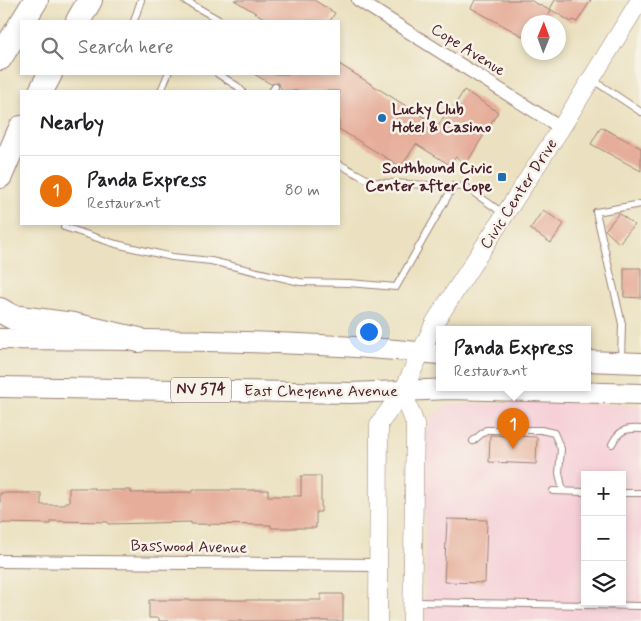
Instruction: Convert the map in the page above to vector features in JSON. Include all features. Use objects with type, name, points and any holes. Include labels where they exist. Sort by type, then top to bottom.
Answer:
[{"type":"highway","points":[[24,20],[36,0]]},
{"type":"highway","points":[[79,20],[90,0]]},
{"type":"highway","points":[[0,58],[20,26]]},
{"type":"highway","points":[[42,90],[49,75]]},
{"type":"highway","points":[[0,162],[18,134]]},
{"type":"highway","points":[[0,176],[18,134]]},
{"type":"highway","points":[[0,310],[12,317],[73,325],[140,340]]},
{"type":"main road","name":"Civic Center Drive","points":[[378,621],[379,424],[430,353],[435,322],[561,128],[640,0]]},
{"type":"main road","points":[[0,339],[140,340],[362,347],[430,353]]},
{"type":"main road","points":[[591,361],[641,363]]},
{"type":"main road","name":"East Cheyenne Avenue","points":[[0,387],[351,393],[436,390]]},
{"type":"main road","points":[[403,391],[415,424],[412,621]]},
{"type":"main road","name":"East Cheyenne Avenue","points":[[528,391],[641,394]]},
{"type":"street","name":"Cope Avenue","points":[[358,0],[561,128]]},
{"type":"street","name":"Basswood Avenue","points":[[0,561],[377,566]]},
{"type":"lane","points":[[134,20],[141,0]]},
{"type":"lane","points":[[184,0],[219,20]]},
{"type":"lane","points":[[161,90],[168,75]]},
{"type":"lane","points":[[220,75],[241,90]]},
{"type":"lane","points":[[592,79],[641,112]]},
{"type":"lane","points":[[340,165],[372,182],[466,187],[505,215]]},
{"type":"lane","points":[[64,225],[116,244],[172,257],[211,261],[300,282],[349,283],[396,287],[453,187]]},
{"type":"lane","points":[[621,362],[622,324],[596,212],[641,204]]},
{"type":"lane","points":[[612,444],[617,435],[623,430],[641,429]]},
{"type":"lane","points":[[473,441],[486,430],[541,430],[554,433],[561,449],[559,473],[563,491]]},
{"type":"lane","points":[[553,491],[581,492]]},
{"type":"lane","points":[[626,493],[641,493]]},
{"type":"lane","points":[[412,602],[641,606]]},
{"type":"shaded area","points":[[565,403],[641,405],[641,621],[425,621],[425,430],[432,415],[449,404]]},
{"type":"building","points":[[234,0],[314,0],[335,13],[331,20],[267,20]]},
{"type":"building","points":[[475,0],[530,0],[551,11],[549,15],[521,15],[521,35],[471,8]]},
{"type":"building","points":[[555,0],[591,0],[577,22],[573,20],[571,22],[566,19],[566,15],[560,15],[550,9]]},
{"type":"building","name":"Lucky Club Hotel & Casino","points":[[340,65],[438,126],[446,113],[449,115],[464,90],[498,112],[466,164],[456,157],[450,165],[416,144],[401,167],[340,130],[340,90],[282,90],[278,83],[271,84],[256,75],[340,75]]},
{"type":"building","points":[[601,127],[641,148],[641,171],[591,144]]},
{"type":"building","points":[[543,210],[564,224],[551,243],[530,229]]},
{"type":"building","points":[[619,213],[634,225],[619,243],[605,230]]},
{"type":"building","points":[[624,268],[641,268],[641,298],[624,297]]},
{"type":"building","points":[[490,435],[537,437],[536,464],[489,462]]},
{"type":"building","points":[[301,476],[321,476],[321,512],[316,512],[316,528],[271,528],[271,525],[191,524],[191,522],[108,524],[108,522],[51,521],[51,524],[0,523],[0,493],[41,493],[41,505],[65,505],[65,502],[69,502],[69,488],[131,490],[131,493],[192,492],[192,490],[268,490],[268,496],[301,496]]},
{"type":"building","points":[[447,519],[487,520],[485,583],[444,582]]},
{"type":"building","points":[[321,594],[343,594],[343,621],[159,621],[159,618],[149,618],[149,600],[321,600]]},
{"type":"place","name":"Lucky Club Hotel & Casino","points":[[382,118]]},
{"type":"place","name":"Southbound Civic Center after Cope","points":[[502,177]]},
{"type":"place","name":"Panda Express","points":[[513,449]]}]
